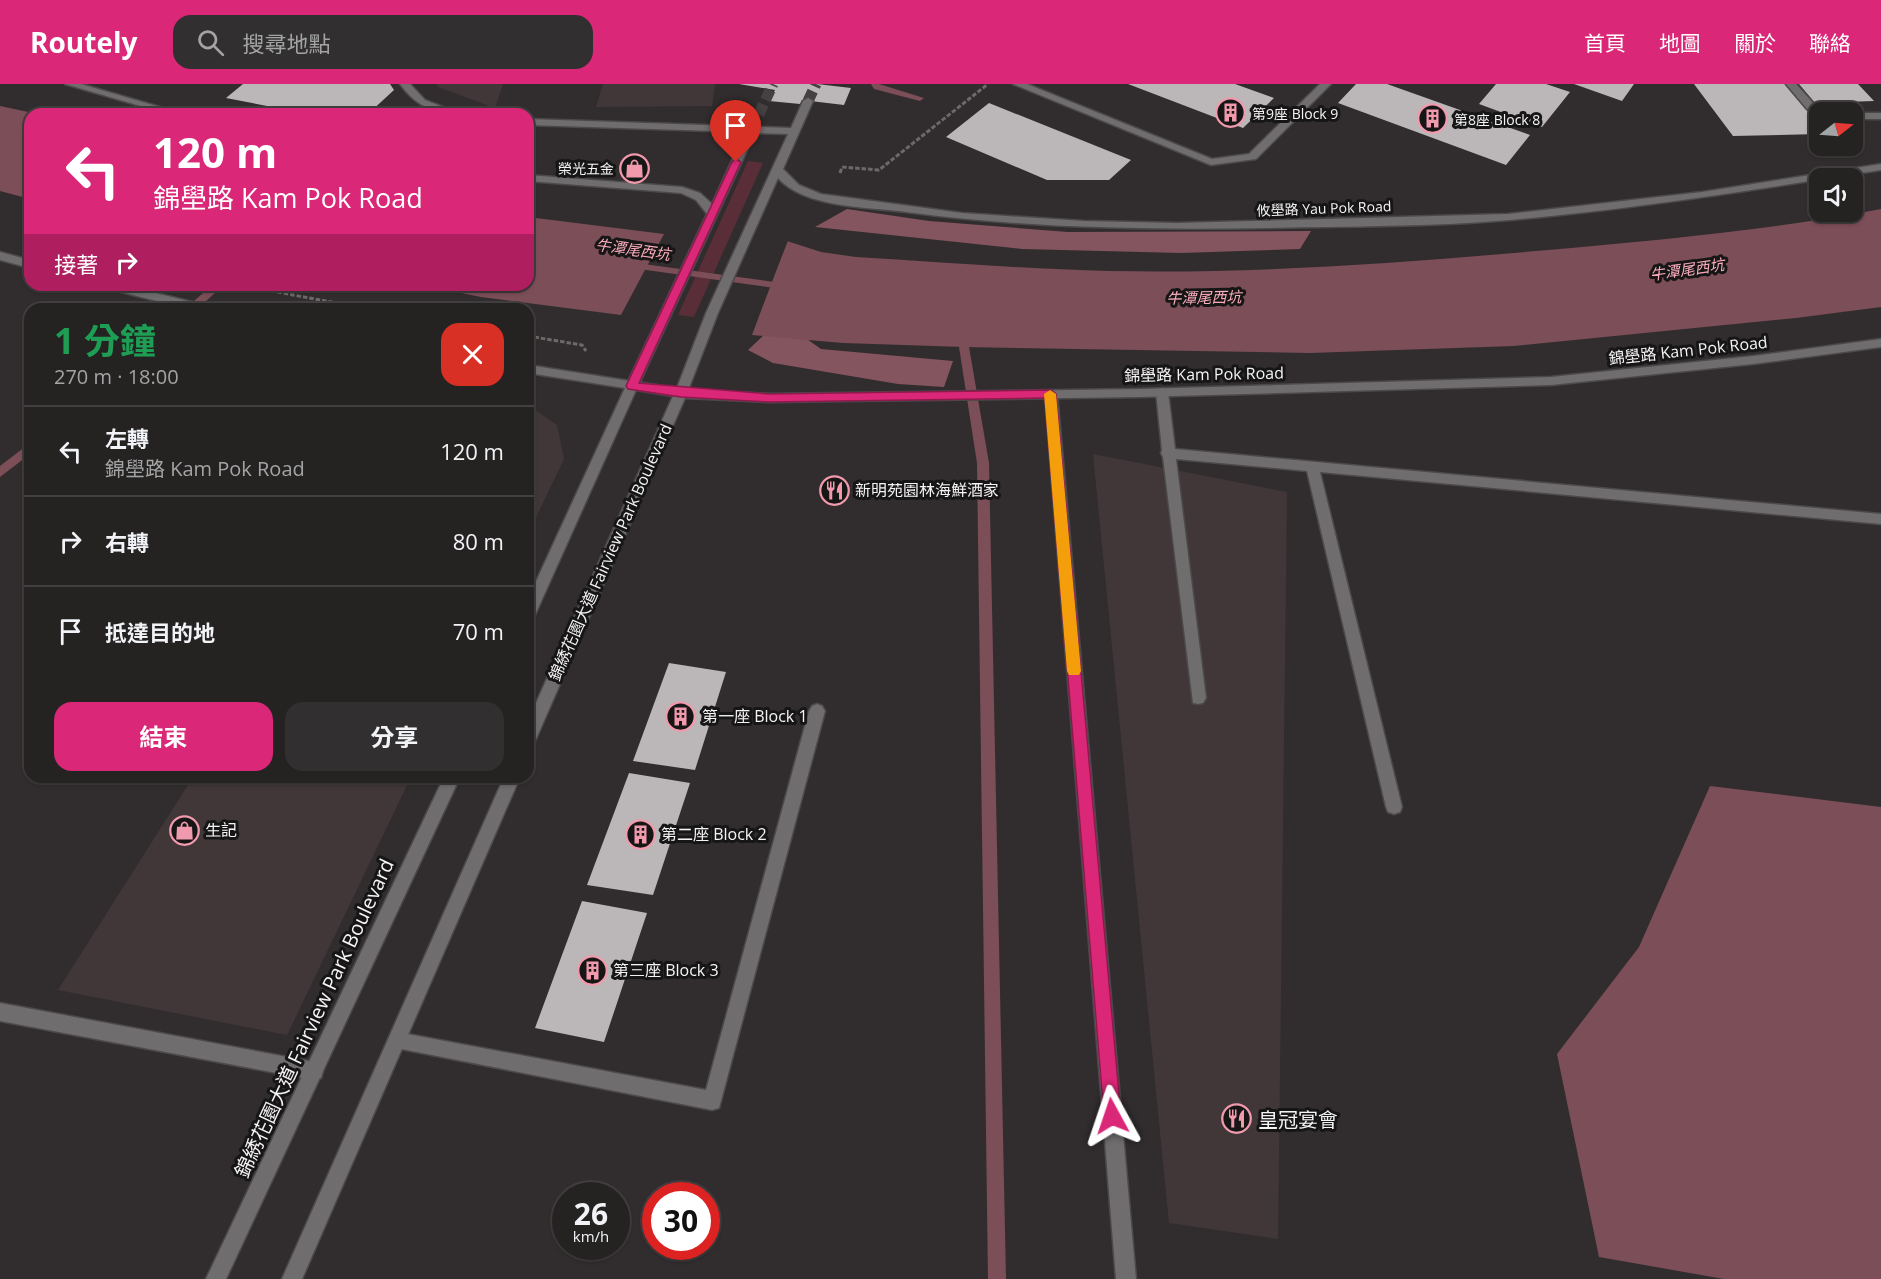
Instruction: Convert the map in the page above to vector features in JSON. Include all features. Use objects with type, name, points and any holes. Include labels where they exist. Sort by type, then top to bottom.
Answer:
[{"type":"street","points":[[70,84],[157,108]]},
{"type":"street","points":[[405,84],[415,100],[434,108]]},
{"type":"street","points":[[1018,84],[1018,86],[1211,162],[1252,157],[1326,84]]},
{"type":"street","points":[[1791,84],[1809,105]]},
{"type":"street","name":"錦綉花園大道 Fairview Park Boulevard","points":[[534,725],[681,393],[749,227],[808,101]]},
{"type":"street","points":[[1863,116],[1881,116]]},
{"type":"street","points":[[534,122],[794,131]]},
{"type":"street","points":[[534,602],[752,129]]},
{"type":"street","name":"攸壆路 Yau Pok Road","points":[[777,168],[788,183],[797,190],[820,197],[962,216],[1084,224],[1177,226],[1508,217],[1701,195],[1881,167]]},
{"type":"street","points":[[534,178],[682,190],[706,201],[710,218]]},
{"type":"street","points":[[0,256],[24,262]]},
{"type":"street","points":[[133,291],[180,303]]},
{"type":"street","name":"錦壆路 Kam Pok Road","points":[[534,370],[681,393],[769,398],[1161,392],[1551,381],[1752,360],[1881,343]]},
{"type":"street","points":[[1161,392],[1198,698]]},
{"type":"street","points":[[1051,394],[1126,1279]]},
{"type":"street","points":[[1167,453],[1881,519]]},
{"type":"street","points":[[1312,466],[1394,807]]},
{"type":"street","points":[[397,1041],[712,1101],[817,711]]},
{"type":"street","name":"錦綉花園大道 Fairview Park Boulevard","points":[[216,1279],[449,783]]},
{"type":"street","points":[[292,1279],[509,783]]},
{"type":"street","points":[[0,1012],[314,1071]]},
{"type":"path","points":[[837,180],[842,167],[879,170],[988,84]]},
{"type":"path","points":[[272,291],[336,303]]},
{"type":"path","points":[[534,337],[582,345],[588,354]]},
{"type":"shaded area","points":[[437,84],[503,84],[495,108],[438,87]]},
{"type":"shaded area","points":[[603,84],[715,84],[712,106],[596,107]]},
{"type":"shaded area","points":[[748,161],[763,163],[694,317],[678,315]]},
{"type":"shaded area","points":[[847,209],[929,221],[1068,232],[1311,231],[1300,249],[1181,253],[1022,249],[815,227]]},
{"type":"shaded area","points":[[780,320],[821,349],[953,361],[944,387],[898,384],[773,363],[748,350]]},
{"type":"shaded area","points":[[534,409],[557,425],[564,459],[534,522]]},
{"type":"shaded area","points":[[1093,454],[1287,492],[1278,1239],[1169,1223]]},
{"type":"shaded area","points":[[189,783],[408,783],[287,1035],[58,990]]},
{"type":"water","points":[[0,106],[24,111],[24,197],[0,191]]},
{"type":"water","points":[[1881,209],[1881,307],[1796,318],[1514,346],[1310,353],[964,347],[843,343],[752,335],[787,241],[821,252],[856,257],[1077,270],[1219,271],[1493,255],[1757,229],[1809,221],[1863,222],[1863,212]]},
{"type":"water","points":[[534,218],[664,234],[621,315],[481,297],[452,291],[534,291]]},
{"type":"water","points":[[1710,786],[1881,807],[1881,1279],[1724,1279],[1599,1257],[1557,1054],[1639,947]]},
{"type":"pier","points":[[786,238],[789,238],[750,338],[749,334]]},
{"type":"building","points":[[243,84],[390,84],[394,90],[374,108],[278,108],[226,98]]},
{"type":"building","points":[[739,84],[817,84],[851,88],[844,105],[802,100],[800,104],[769,101],[775,90]]},
{"type":"building","name":"第9座 Block 9","points":[[1128,84],[1235,84],[1274,98],[1243,128]]},
{"type":"building","name":"第8座 Block 8","points":[[1356,84],[1387,84],[1530,135],[1506,165],[1338,103]]},
{"type":"building","name":"第8座 Block 8","points":[[1496,84],[1546,84],[1570,92],[1542,127],[1479,104]]},
{"type":"building","name":"第8座 Block 8","points":[[1574,84],[1634,84],[1622,101]]},
{"type":"building","points":[[1694,84],[1785,84],[1809,113],[1809,134],[1733,136]]},
{"type":"building","points":[[1799,84],[1858,84],[1874,101],[1844,102],[1814,102]]},
{"type":"building","points":[[989,103],[1131,160],[1109,180],[1047,180],[946,137]]},
{"type":"building","name":"第一座 Block 1","points":[[669,663],[726,672],[695,770],[633,761]]},
{"type":"building","name":"第二座 Block 2","points":[[629,773],[690,783],[653,895],[587,885]]},
{"type":"building","name":"第三座 Block 3","points":[[582,901],[647,913],[604,1042],[535,1028]]},
{"type":"waterway","points":[[875,84],[877,87],[920,98]]},
{"type":"waterway","name":"牛潭尾西坑","points":[[629,265],[789,287]]},
{"type":"waterway","points":[[197,303],[212,291]]},
{"type":"waterway","points":[[964,347],[983,463],[997,1279]]},
{"type":"waterway","points":[[0,473],[24,452]]},
{"type":"tunnel","points":[[752,129],[773,84]]},
{"type":"tunnel","points":[[808,101],[816,84]]},
{"type":"slow traffic","points":[[1050,394],[1074,671]]},
{"type":"place","name":"第9座 Block 9","points":[[1231,113]]},
{"type":"place","name":"第8座 Block 8","points":[[1433,119]]},
{"type":"place","name":"榮光五金","points":[[635,168]]},
{"type":"place","name":"新明苑園林海鮮酒家","points":[[834,490]]},
{"type":"place","name":"第一座 Block 1","points":[[681,716]]},
{"type":"place","name":"生記","points":[[184,830]]},
{"type":"place","name":"第二座 Block 2","points":[[640,834]]},
{"type":"place","name":"第三座 Block 3","points":[[592,970]]},
{"type":"place","name":"皇冠宴會","points":[[1237,1119]]},
{"type":"route","points":[[736,162],[632,386],[681,393],[769,398],[1051,394],[1112,1116]]}]
